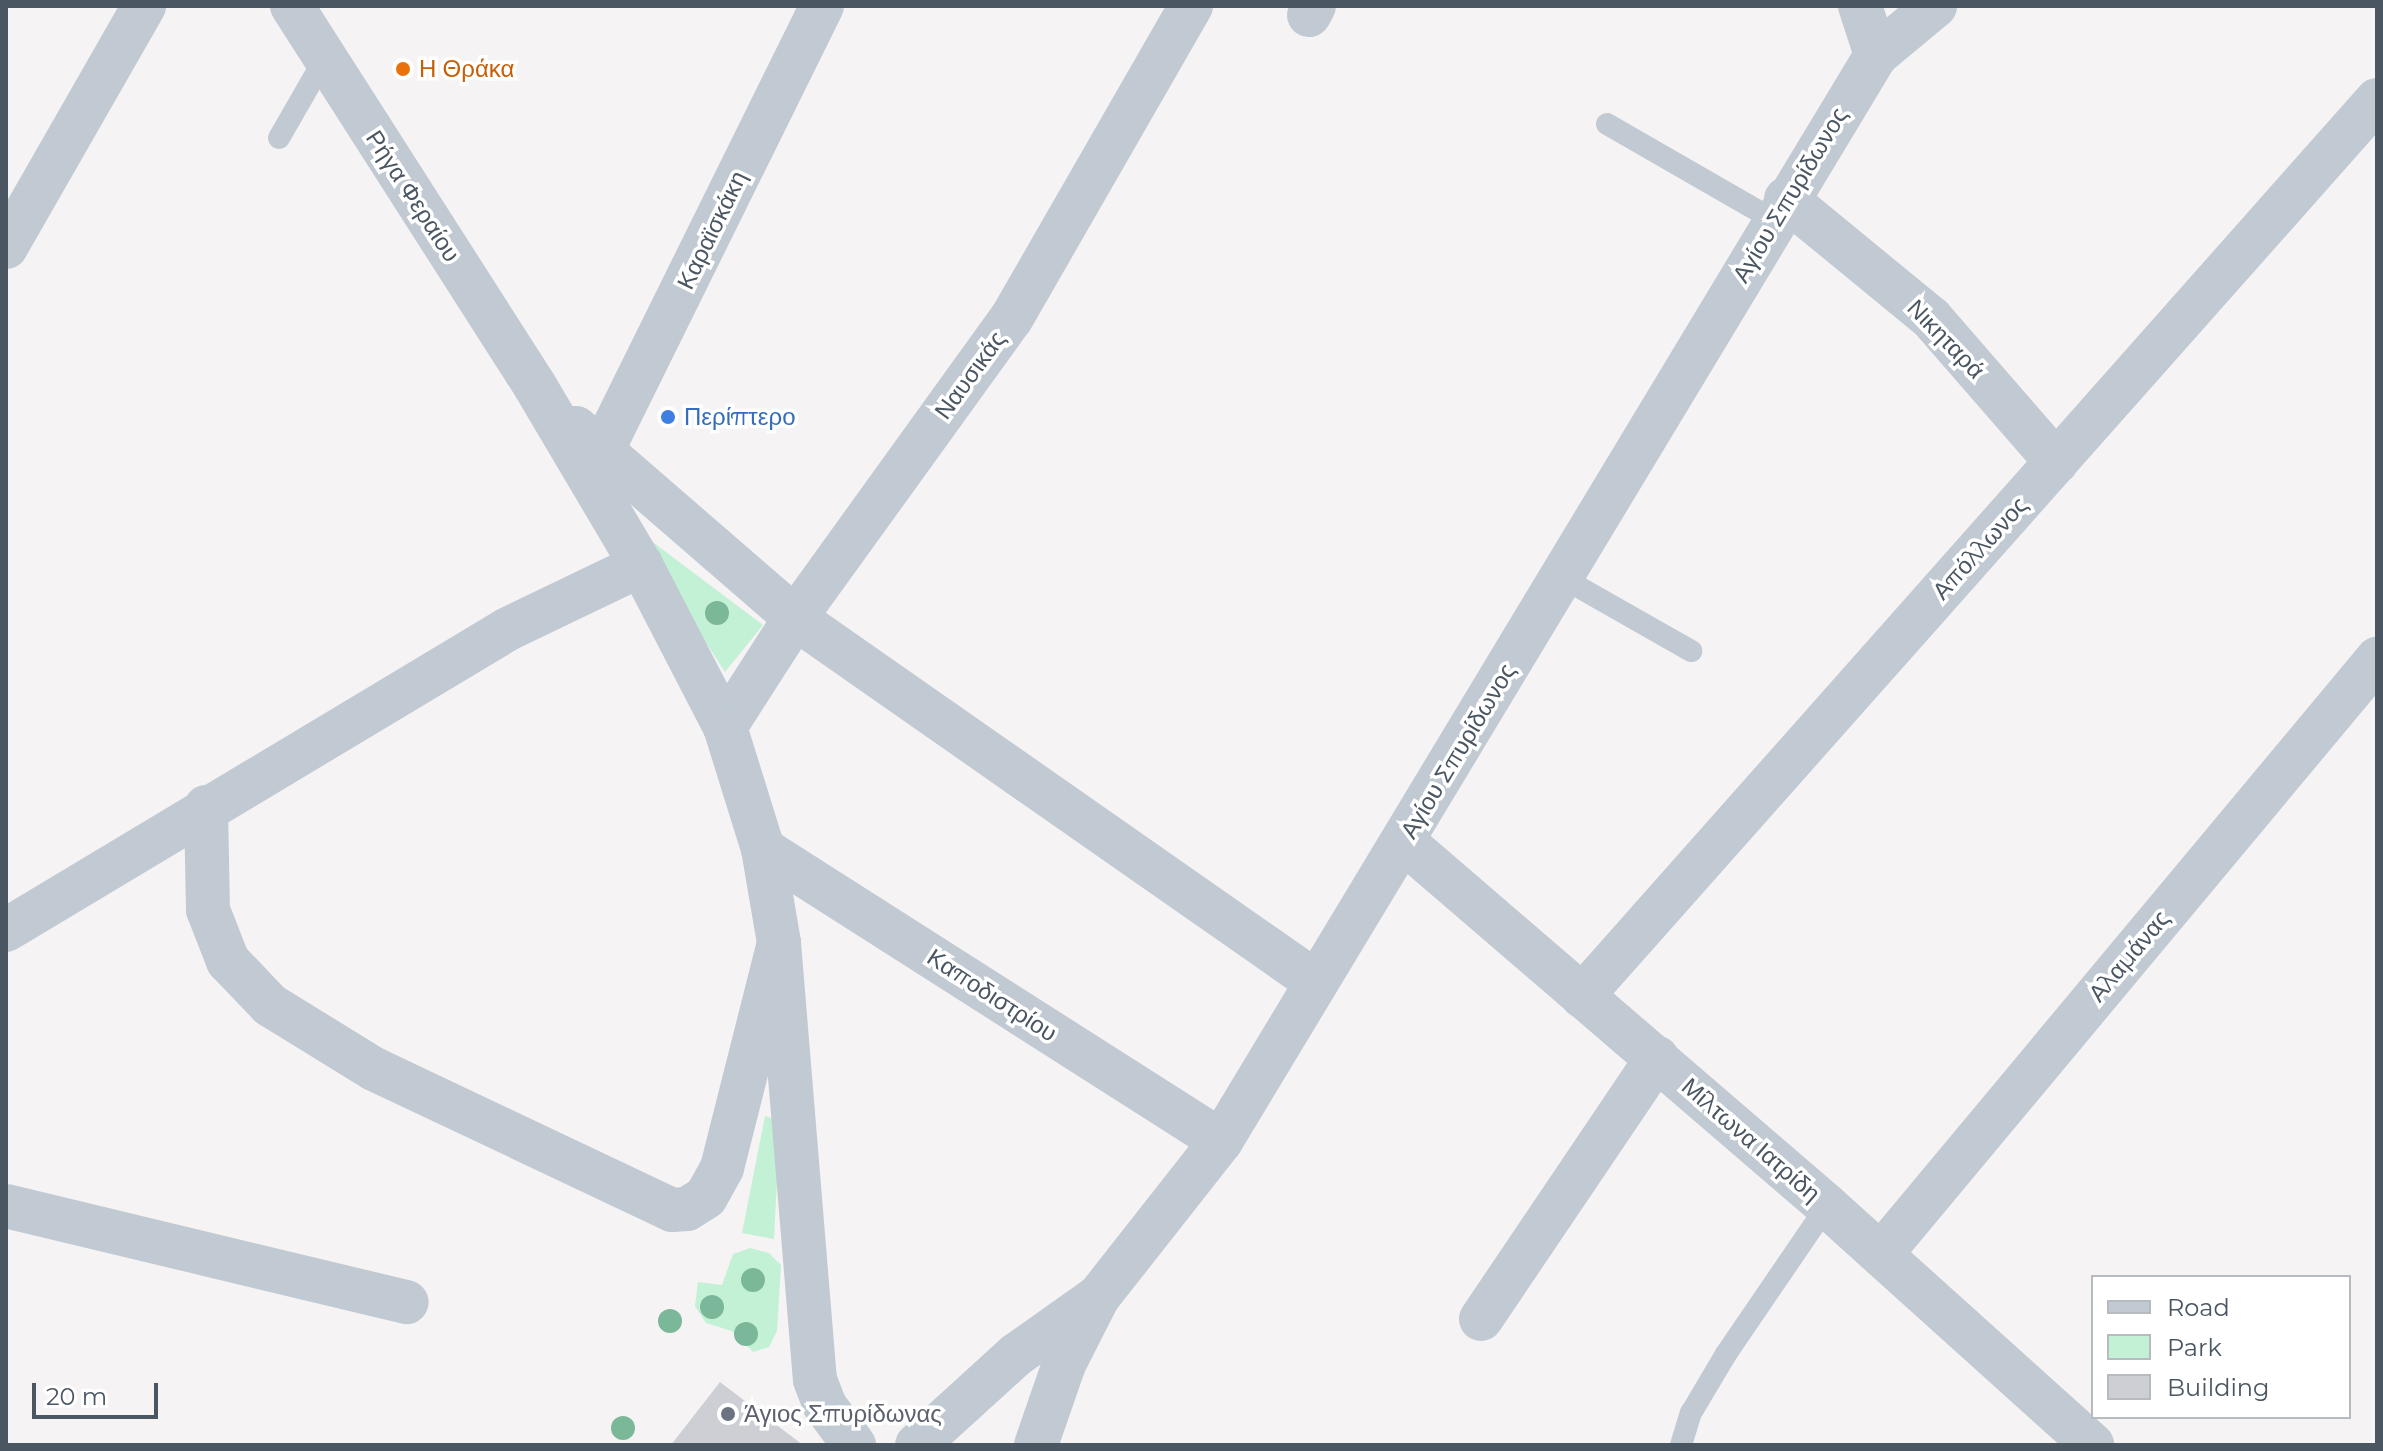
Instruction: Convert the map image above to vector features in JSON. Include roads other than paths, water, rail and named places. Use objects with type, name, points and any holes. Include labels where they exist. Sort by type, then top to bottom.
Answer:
[{"type":"street","points":[[6,247],[144,6]]},
{"type":"street","name":"Ρήγα Φεραίου","points":[[292,6],[535,386]]},
{"type":"street","name":"Καραϊσκάκη","points":[[601,453],[822,6]]},
{"type":"street","name":"Ναυσικάς","points":[[725,727],[795,618],[1011,319],[1191,6]]},
{"type":"street","points":[[1860,6],[1876,55]]},
{"type":"street","name":"Αγίου Σπυρίδωνος","points":[[917,1445],[1016,1355],[1099,1296],[1221,1141],[1876,55],[1935,6]]},
{"type":"street","name":"Απόλλωνος","points":[[1582,996],[2377,100]]},
{"type":"street","name":"Νικηταρά","points":[[1780,210],[1931,318],[2056,462]]},
{"type":"street","points":[[535,386],[601,453],[795,618],[1316,982]]},
{"type":"street","points":[[535,386],[641,565],[725,727],[763,849],[779,943],[815,1380],[825,1406],[854,1445]]},
{"type":"street","points":[[6,930],[206,807],[508,629],[641,565]]},
{"type":"street","name":"Αλαμάνας","points":[[1881,1254],[2377,659]]},
{"type":"street","points":[[206,807],[208,910],[228,961],[270,1005],[374,1069],[672,1210],[687,1209],[706,1197],[722,1168],[779,943]]},
{"type":"street","name":"Μίλτωνα Ιατρίδη","points":[[1404,842],[1827,1206],[2092,1445]]},
{"type":"street","name":"Καποδιστρίου","points":[[763,849],[1221,1141]]},
{"type":"street","points":[[1481,1319],[1657,1058]]},
{"type":"street","points":[[6,1206],[407,1302]]},
{"type":"street","points":[[1047,1440],[1064,1364],[1099,1296]]},
{"type":"lane","points":[[279,138],[325,58]]},
{"type":"lane","points":[[1607,124],[1780,210]]},
{"type":"lane","points":[[1561,577],[1691,651]]},
{"type":"lane","points":[[1681,1445],[1691,1413],[1726,1354],[1827,1206]]},
{"type":"place","name":"Η Θράκα","points":[[403,69]]},
{"type":"place","name":"Περίπτερο","points":[[668,417]]},
{"type":"place","name":"Άγιος Σπυρίδωνας","points":[[728,1414]]}]
